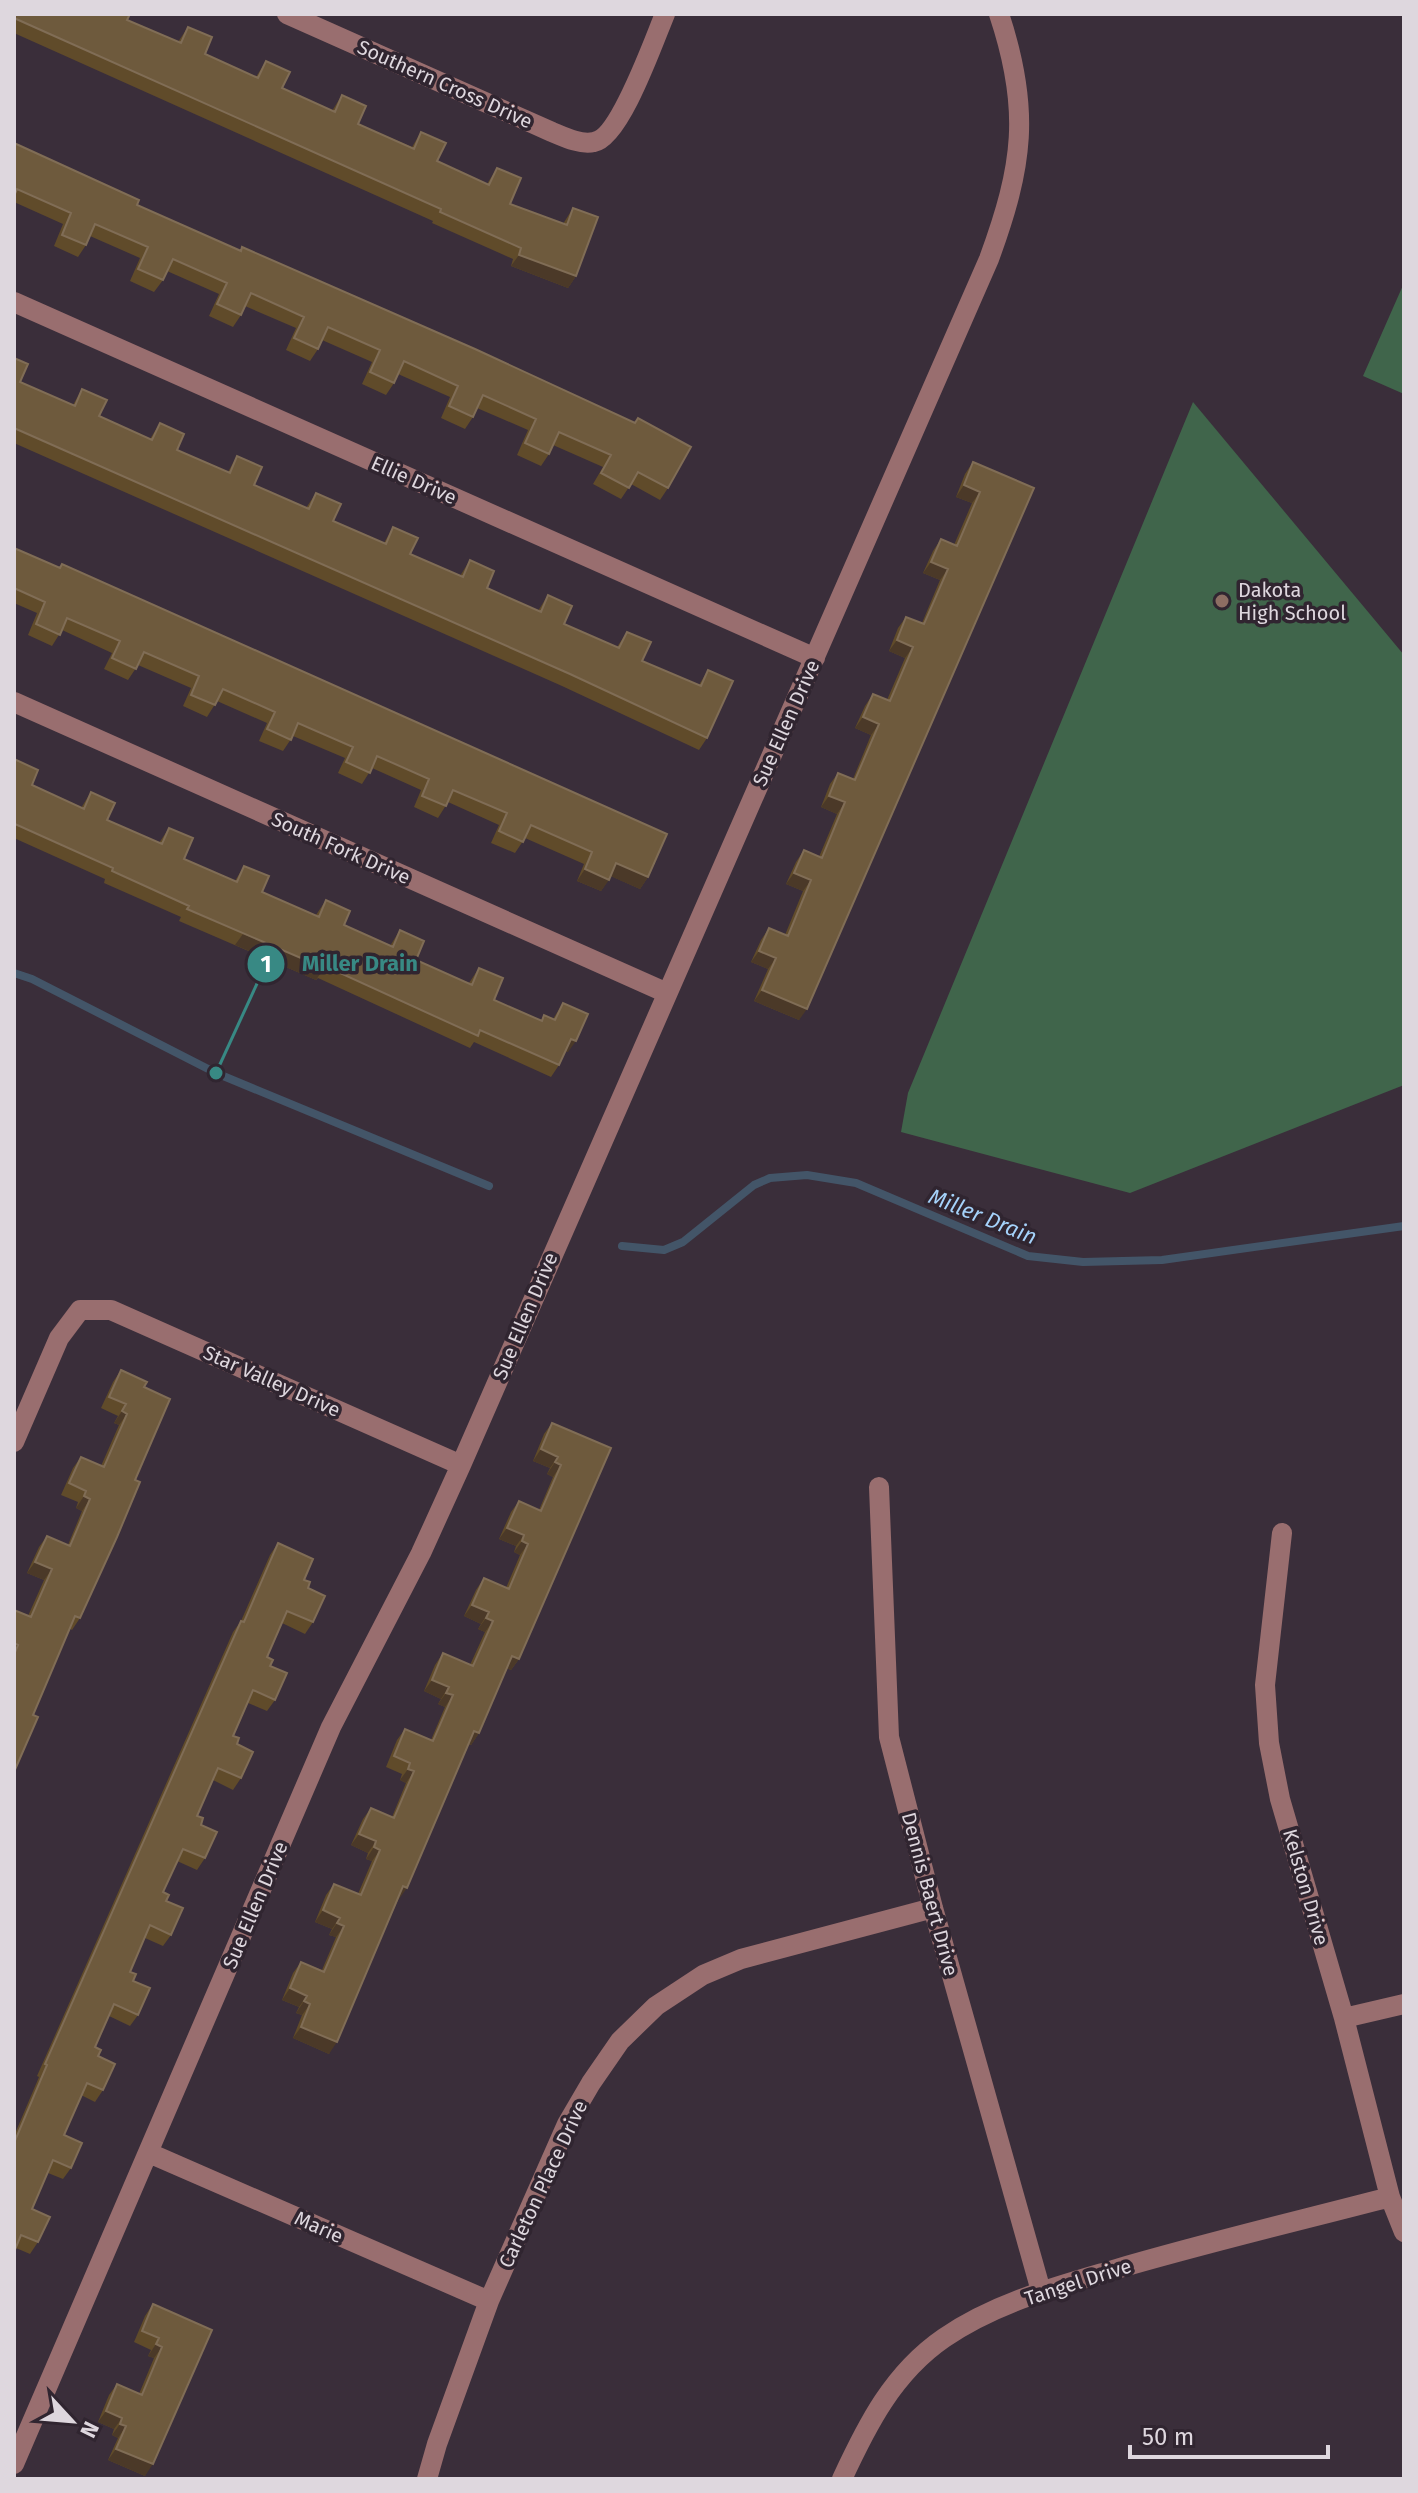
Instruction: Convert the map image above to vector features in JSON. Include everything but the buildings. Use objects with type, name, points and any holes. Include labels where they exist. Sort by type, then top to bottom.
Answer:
[{"type":"street","name":"Southern Cross Drive","points":[[287,14],[560,135],[593,143],[605,138],[622,115],[665,14]]},
{"type":"street","name":"Sue Ellen Drive","points":[[14,2464],[331,1727],[421,1553],[461,1465],[989,259],[1010,196],[1020,139],[1016,87],[1008,41],[999,14]]},
{"type":"street","name":"Ellie Drive","points":[[14,302],[815,658]]},
{"type":"street","name":"South Fork Drive","points":[[14,702],[667,993]]},
{"type":"street","name":"Star Valley Drive","points":[[14,1442],[59,1338],[80,1310],[111,1310],[461,1465]]},
{"type":"street","name":"Dennis Baert Drive","points":[[879,1487],[889,1737],[933,1908],[1041,2291]]},
{"type":"street","name":"Kelston Drive","points":[[1282,1533],[1265,1685],[1269,1743],[1280,1799],[1344,2018],[1390,2197],[1404,2232]]},
{"type":"street","name":"Carleton Place Drive","points":[[427,2479],[489,2301],[567,2124],[620,2041],[656,2006],[703,1975],[741,1959],[933,1908]]},
{"type":"street","points":[[1344,2018],[1404,2004]]},
{"type":"street","name":"Marie","points":[[149,2153],[489,2301]]},
{"type":"street","name":"Tangel Drive","points":[[842,2479],[874,2412],[894,2384],[943,2338],[980,2316],[1041,2291],[1147,2260],[1390,2197]]},
{"type":"green space","points":[[1404,283],[1404,394],[1363,376]]},
{"type":"green space","points":[[1193,402],[1404,655],[1404,1085],[1130,1193],[901,1132],[908,1093]]},
{"type":"waterway","name":"Miller Drain","points":[[14,973],[32,979],[216,1073],[489,1186]]},
{"type":"waterway","name":"Miller Drain","points":[[622,1246],[664,1250],[683,1242],[754,1185],[770,1178],[807,1175],[856,1183],[1028,1256],[1083,1262],[1162,1260],[1404,1226]]},
{"type":"place","name":"Dakota High School","points":[[1222,601]]},
{"type":"place","name":"Miller Drain","points":[[216,1073]]}]
